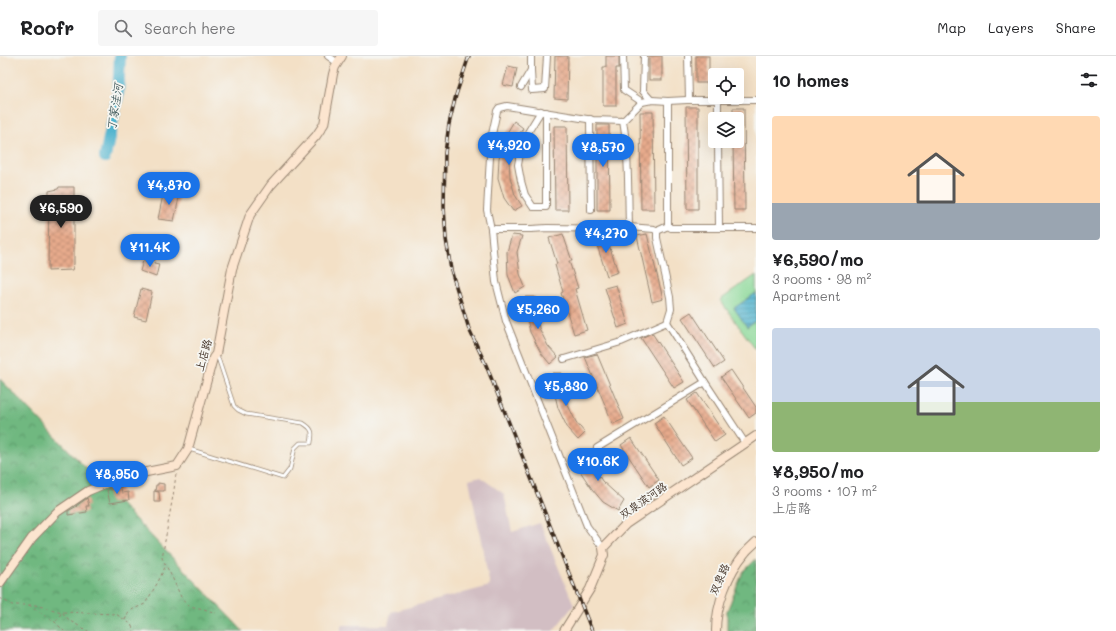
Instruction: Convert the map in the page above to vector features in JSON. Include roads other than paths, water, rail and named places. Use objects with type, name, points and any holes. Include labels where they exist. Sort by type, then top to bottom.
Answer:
[{"type":"street","points":[[328,56],[340,59]]},
{"type":"street","points":[[531,56],[532,90],[546,89],[547,56]]},
{"type":"street","points":[[623,56],[624,90],[642,102]]},
{"type":"street","points":[[644,56],[644,91],[651,100]]},
{"type":"street","points":[[688,56],[689,100]]},
{"type":"street","name":"上店路","points":[[0,583],[32,538],[57,512],[88,491],[121,477],[177,466],[188,449],[213,358],[216,354],[232,269],[250,215],[271,185],[316,136],[324,124],[333,74],[340,59]]},
{"type":"street","points":[[521,87],[531,70]]},
{"type":"street","points":[[564,631],[590,589],[604,555],[603,548],[587,526],[506,321],[496,282],[491,229],[487,210],[491,139],[497,111],[499,108],[507,106],[590,119],[623,121],[642,102],[651,100],[708,100]]},
{"type":"street","points":[[744,100],[756,100]]},
{"type":"street","points":[[668,101],[668,226]]},
{"type":"street","points":[[543,112],[546,207],[533,207],[525,195],[518,166],[522,142],[543,112]]},
{"type":"street","points":[[590,119],[591,210]]},
{"type":"street","points":[[623,121],[626,138],[628,169],[629,227]]},
{"type":"street","points":[[718,148],[719,227]]},
{"type":"street","points":[[491,229],[629,227],[654,229],[657,231],[668,226],[671,228],[756,228]]},
{"type":"street","points":[[564,359],[621,342],[667,322],[671,309],[670,297],[657,231]]},
{"type":"street","points":[[667,322],[745,443]]},
{"type":"street","points":[[597,448],[705,382]]},
{"type":"street","name":"双泉滨河路","points":[[603,548],[626,524],[756,436]]},
{"type":"street","name":"双泉路","points":[[716,631],[716,623],[722,595],[731,575],[745,553],[756,542]]},
{"type":"lane","points":[[188,449],[283,478],[290,469],[295,448],[300,443],[311,443],[312,434],[310,428],[303,423],[246,414],[238,410],[234,406],[216,354]]},
{"type":"water","points":[[756,293],[756,320],[747,327],[734,308]]},
{"type":"waterway","name":"丁家洼河","points":[[105,157],[118,95],[120,56]]},
{"type":"railway","points":[[469,56],[456,95],[449,124],[445,153],[444,206],[446,239],[451,270],[469,329],[486,365],[592,631]]}]
